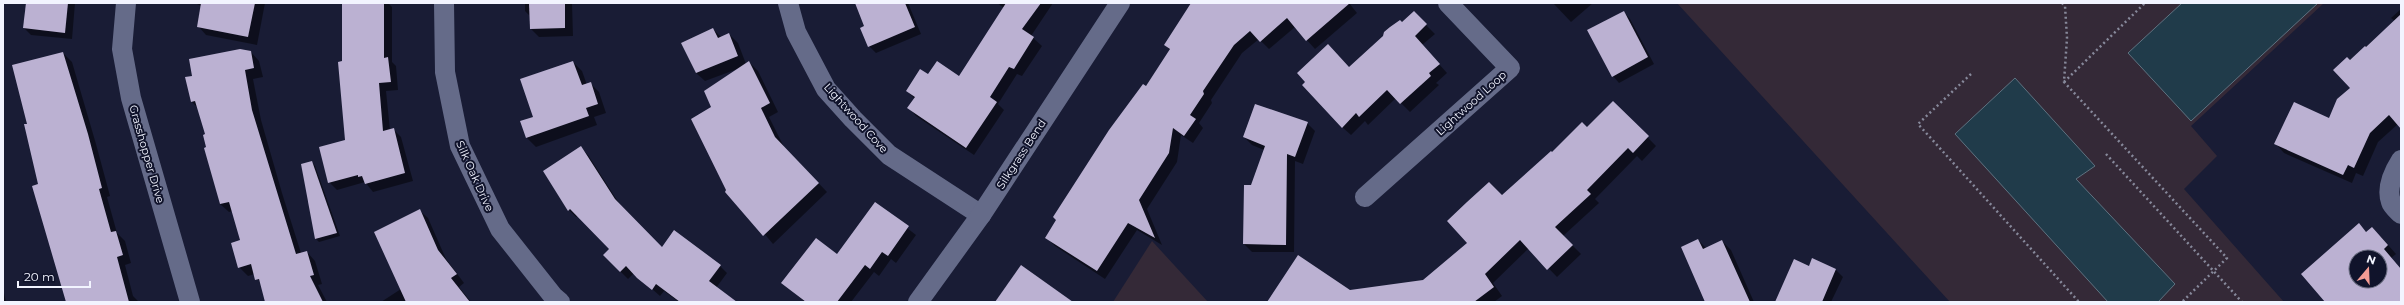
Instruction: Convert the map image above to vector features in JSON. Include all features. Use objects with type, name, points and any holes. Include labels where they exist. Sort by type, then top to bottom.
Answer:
[{"type":"street","name":"Grasshopper Drive","points":[[126,3],[122,49],[131,98],[190,302]]},
{"type":"street","name":"Silk Oak Drive","points":[[444,3],[445,72],[460,146],[500,230],[553,296],[560,302]]},
{"type":"street","name":"Lightwood Cove","points":[[788,3],[796,32],[826,89],[853,119],[889,155],[981,215]]},
{"type":"street","name":"Silkgrass Bend","points":[[918,302],[981,215],[1120,3]]},
{"type":"street","name":"Lightwood Loop","points":[[1365,197],[1510,68],[1448,3]]},
{"type":"street","points":[[2401,160],[2394,172],[2390,190],[2391,203],[2401,214]]},
{"type":"path","points":[[2062,3],[2065,6],[2067,38],[2064,82],[2227,258],[2215,272],[2182,302]]},
{"type":"path","points":[[2064,82],[2145,3]]},
{"type":"path","points":[[1971,74],[1918,124],[2080,302]]},
{"type":"path","points":[[2106,154],[2242,302]]},
{"type":"shaded area","points":[[1677,3],[2324,3],[2191,126],[2217,156],[2184,189],[2284,302],[1950,302]]},
{"type":"shaded area","points":[[1152,241],[1208,302],[1113,302]]},
{"type":"water","points":[[2182,3],[2318,3],[2191,121],[2128,53]]},
{"type":"water","points":[[2015,78],[2095,166],[2076,179],[2175,284],[2158,302],[2108,302],[1955,134]]},
{"type":"building","points":[[26,3],[68,3],[65,33],[23,28]]},
{"type":"building","points":[[201,3],[255,3],[248,37],[197,27]]},
{"type":"building","points":[[342,3],[384,3],[384,58],[388,57],[391,82],[379,83],[383,131],[394,128],[405,173],[365,184],[362,176],[358,177],[358,175],[328,183],[319,147],[345,140],[338,62],[342,61]]},
{"type":"building","points":[[529,3],[565,3],[565,28],[530,29]]},
{"type":"building","points":[[855,3],[905,3],[915,27],[868,47],[860,28],[864,26]]},
{"type":"building","points":[[1006,3],[1041,3],[1022,29],[1034,37],[1014,69],[1009,67],[990,97],[997,102],[966,148],[907,108],[915,97],[906,91],[920,69],[928,74],[937,61],[959,76]]},
{"type":"building","points":[[1191,3],[1350,3],[1306,41],[1287,18],[1260,42],[1250,31],[1234,45],[1203,91],[1204,94],[1190,115],[1196,119],[1184,136],[1173,128],[1169,153],[1139,200],[1155,238],[1128,223],[1097,271],[1045,238],[1056,220],[1053,217],[1109,130],[1143,84],[1146,86],[1170,49],[1164,45]]},
{"type":"building","points":[[1414,11],[1427,24],[1415,36],[1440,64],[1429,73],[1431,76],[1400,104],[1387,90],[1359,117],[1356,113],[1342,128],[1302,85],[1305,82],[1297,73],[1328,44],[1349,67],[1383,36],[1384,32],[1400,20],[1402,22]]},
{"type":"building","points":[[1624,11],[1648,57],[1612,77],[1587,30]]},
{"type":"building","points":[[2401,14],[2401,129],[2389,115],[2370,133],[2354,168],[2348,165],[2343,175],[2274,144],[2294,102],[2329,118],[2337,99],[2350,88],[2333,70],[2347,57],[2350,60],[2365,46],[2366,47]]},
{"type":"building","points":[[713,28],[718,38],[729,33],[738,56],[696,73],[681,43]]},
{"type":"building","points":[[240,49],[251,51],[254,68],[245,70],[252,110],[296,254],[307,251],[314,275],[310,276],[323,302],[265,302],[259,279],[255,280],[251,264],[238,268],[231,243],[240,240],[229,202],[220,204],[204,148],[206,147],[203,135],[205,134],[195,101],[191,102],[185,77],[192,76],[189,59]]},
{"type":"building","points":[[63,52],[88,134],[102,188],[99,189],[111,232],[116,231],[123,255],[117,257],[129,302],[66,302],[32,186],[38,184],[24,124],[27,124],[12,65]]},
{"type":"building","points":[[573,61],[582,85],[591,82],[598,104],[586,108],[589,116],[526,138],[520,121],[533,117],[520,79]]},
{"type":"building","points":[[749,61],[770,103],[761,108],[775,137],[819,183],[763,236],[725,192],[726,190],[691,119],[711,107],[704,91]]},
{"type":"building","points":[[1613,101],[1649,136],[1633,153],[1628,148],[1587,190],[1591,194],[1555,227],[1573,245],[1547,270],[1520,240],[1485,274],[1494,287],[1474,302],[1267,302],[1298,255],[1350,290],[1423,280],[1467,243],[1447,221],[1467,202],[1489,182],[1502,195],[1551,151],[1552,152],[1582,122],[1587,127]]},
{"type":"building","points":[[1255,104],[1308,122],[1295,157],[1287,154],[1286,245],[1243,244],[1244,185],[1251,185],[1265,146],[1243,137]]},
{"type":"building","points":[[581,146],[615,199],[662,247],[674,230],[721,265],[709,281],[737,302],[680,302],[656,284],[652,290],[637,278],[626,266],[620,272],[603,255],[609,249],[570,209],[568,211],[543,171]]},
{"type":"building","points":[[312,161],[337,233],[315,239],[301,164]]},
{"type":"building","points":[[875,202],[909,226],[888,256],[882,252],[870,269],[865,265],[837,302],[806,302],[781,283],[816,238],[837,254]]},
{"type":"building","points":[[420,209],[438,250],[457,274],[451,278],[470,302],[406,302],[374,232]]},
{"type":"building","points":[[2359,223],[2366,232],[2372,227],[2388,245],[2384,249],[2348,249],[2348,289],[2388,289],[2388,254],[2401,269],[2401,302],[2325,302],[2301,274]]},
{"type":"building","points":[[1698,239],[1703,249],[1722,240],[1750,302],[1705,302],[1681,247]]},
{"type":"building","points":[[1812,258],[1836,269],[1822,302],[1775,302],[1794,259],[1809,266]]},
{"type":"building","points":[[1021,265],[1073,302],[995,302]]}]
